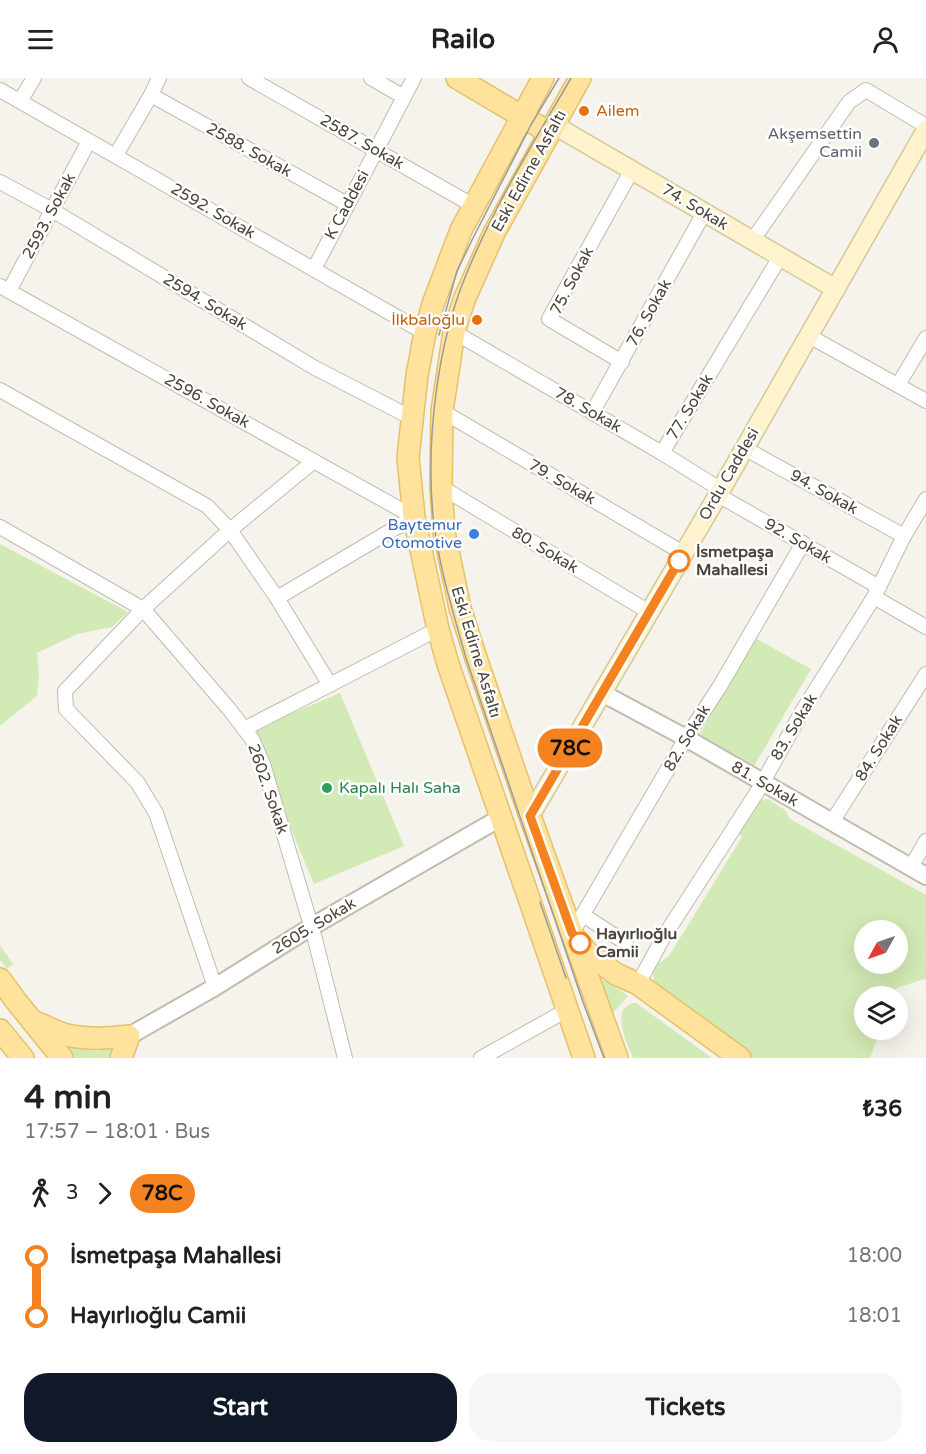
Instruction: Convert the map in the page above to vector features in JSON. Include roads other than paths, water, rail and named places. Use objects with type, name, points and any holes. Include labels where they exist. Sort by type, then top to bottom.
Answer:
[{"type":"main road","points":[[457,78],[524,112]]},
{"type":"main road","points":[[476,78],[552,129]]},
{"type":"main road","name":"Eski Edirne Asfaltı","points":[[543,78],[461,230],[433,304],[424,333],[417,375],[408,458],[414,517],[438,629],[448,664],[584,1058]]},
{"type":"main road","name":"Eski Edirne Asfaltı","points":[[580,78],[494,233],[464,300],[454,332],[442,411],[441,487],[444,532],[460,608],[530,816],[577,924],[617,1058]]},
{"type":"main road","name":"Ordu Caddesi","points":[[530,816],[808,336],[921,150],[926,128]]},
{"type":"main road","name":"74. Sokak","points":[[552,129],[632,170],[836,289]]},
{"type":"main road","points":[[577,924],[587,952],[593,957],[616,974],[638,984],[740,1058]]},
{"type":"main road","points":[[0,979],[62,1058]]},
{"type":"main road","points":[[32,1021],[67,1035],[86,1038],[129,1036],[121,1058]]},
{"type":"main road","points":[[0,1030],[12,1052]]},
{"type":"street","points":[[20,101],[33,78]]},
{"type":"street","points":[[116,155],[159,78]]},
{"type":"street","name":"2587. Sokak","points":[[249,78],[474,206]]},
{"type":"street","points":[[371,78],[404,97]]},
{"type":"street","name":"K Caddesi","points":[[314,269],[414,78]]},
{"type":"street","name":"2592. Sokak","points":[[0,90],[424,333]]},
{"type":"street","points":[[752,241],[849,102],[866,90],[926,128]]},
{"type":"street","name":"2588. Sokak","points":[[151,95],[347,204]]},
{"type":"street","name":"2593. Sokak","points":[[4,288],[52,210],[89,141]]},
{"type":"street","name":"75. Sokak","points":[[622,362],[549,319],[632,170]]},
{"type":"street","name":"2594. Sokak","points":[[0,182],[52,210],[315,368],[412,418]]},
{"type":"street","name":"76. Sokak","points":[[592,413],[704,213]]},
{"type":"street","name":"77. Sokak","points":[[662,453],[776,255]]},
{"type":"street","name":"2596. Sokak","points":[[4,288],[414,517]]},
{"type":"street","name":"78. Sokak","points":[[454,332],[662,453],[719,492]]},
{"type":"street","points":[[808,336],[926,401]]},
{"type":"street","points":[[898,385],[926,338]]},
{"type":"street","points":[[0,390],[207,506],[230,530],[277,598],[330,685]]},
{"type":"street","name":"79. Sokak","points":[[442,411],[683,553]]},
{"type":"street","name":"94. Sokak","points":[[744,448],[904,536]]},
{"type":"street","points":[[215,987],[156,813],[137,782],[66,709],[65,691],[143,609],[230,530],[314,461]]},
{"type":"street","name":"80. Sokak","points":[[441,487],[649,612]]},
{"type":"street","name":"92. Sokak","points":[[719,492],[803,543],[926,627]]},
{"type":"street","name":"83. Sokak","points":[[638,984],[663,938],[759,789],[803,710],[876,592],[904,536],[926,499]]},
{"type":"street","points":[[277,598],[414,517]]},
{"type":"street","name":"2602. Sokak","points":[[0,527],[143,609],[230,709],[252,739],[263,764],[311,927],[345,1058]]},
{"type":"street","name":"82. Sokak","points":[[577,924],[803,543]]},
{"type":"street","points":[[244,729],[438,629]]},
{"type":"street","name":"84. Sokak","points":[[832,822],[926,674]]},
{"type":"street","name":"81. Sokak","points":[[602,693],[686,738],[926,876]]},
{"type":"street","name":"2605. Sokak","points":[[129,1036],[500,818]]},
{"type":"street","points":[[911,867],[926,841]]},
{"type":"street","points":[[577,924],[626,943]]},
{"type":"street","points":[[481,1058],[567,1010]]},
{"type":"tram line","points":[[439,335],[457,271],[532,123],[559,78]]},
{"type":"tram line","points":[[571,78],[502,199],[477,249],[456,302],[436,393],[431,487],[438,552],[466,658],[604,1058]]},
{"type":"tram line","points":[[540,902],[566,978]]},
{"type":"place","name":"Ailem","points":[[584,111]]},
{"type":"place","name":"Akşemsettin Camii","points":[[874,143]]},
{"type":"place","name":"İlkbaloğlu","points":[[477,320]]},
{"type":"place","name":"Baytemur Otomotive","points":[[474,534]]},
{"type":"place","name":"İsmetpaşa Mahallesi","points":[[679,561]]},
{"type":"place","name":"Kapalı Halı Saha","points":[[327,788]]},
{"type":"place","name":"Hayırlıoğlu Camii","points":[[580,943]]}]
